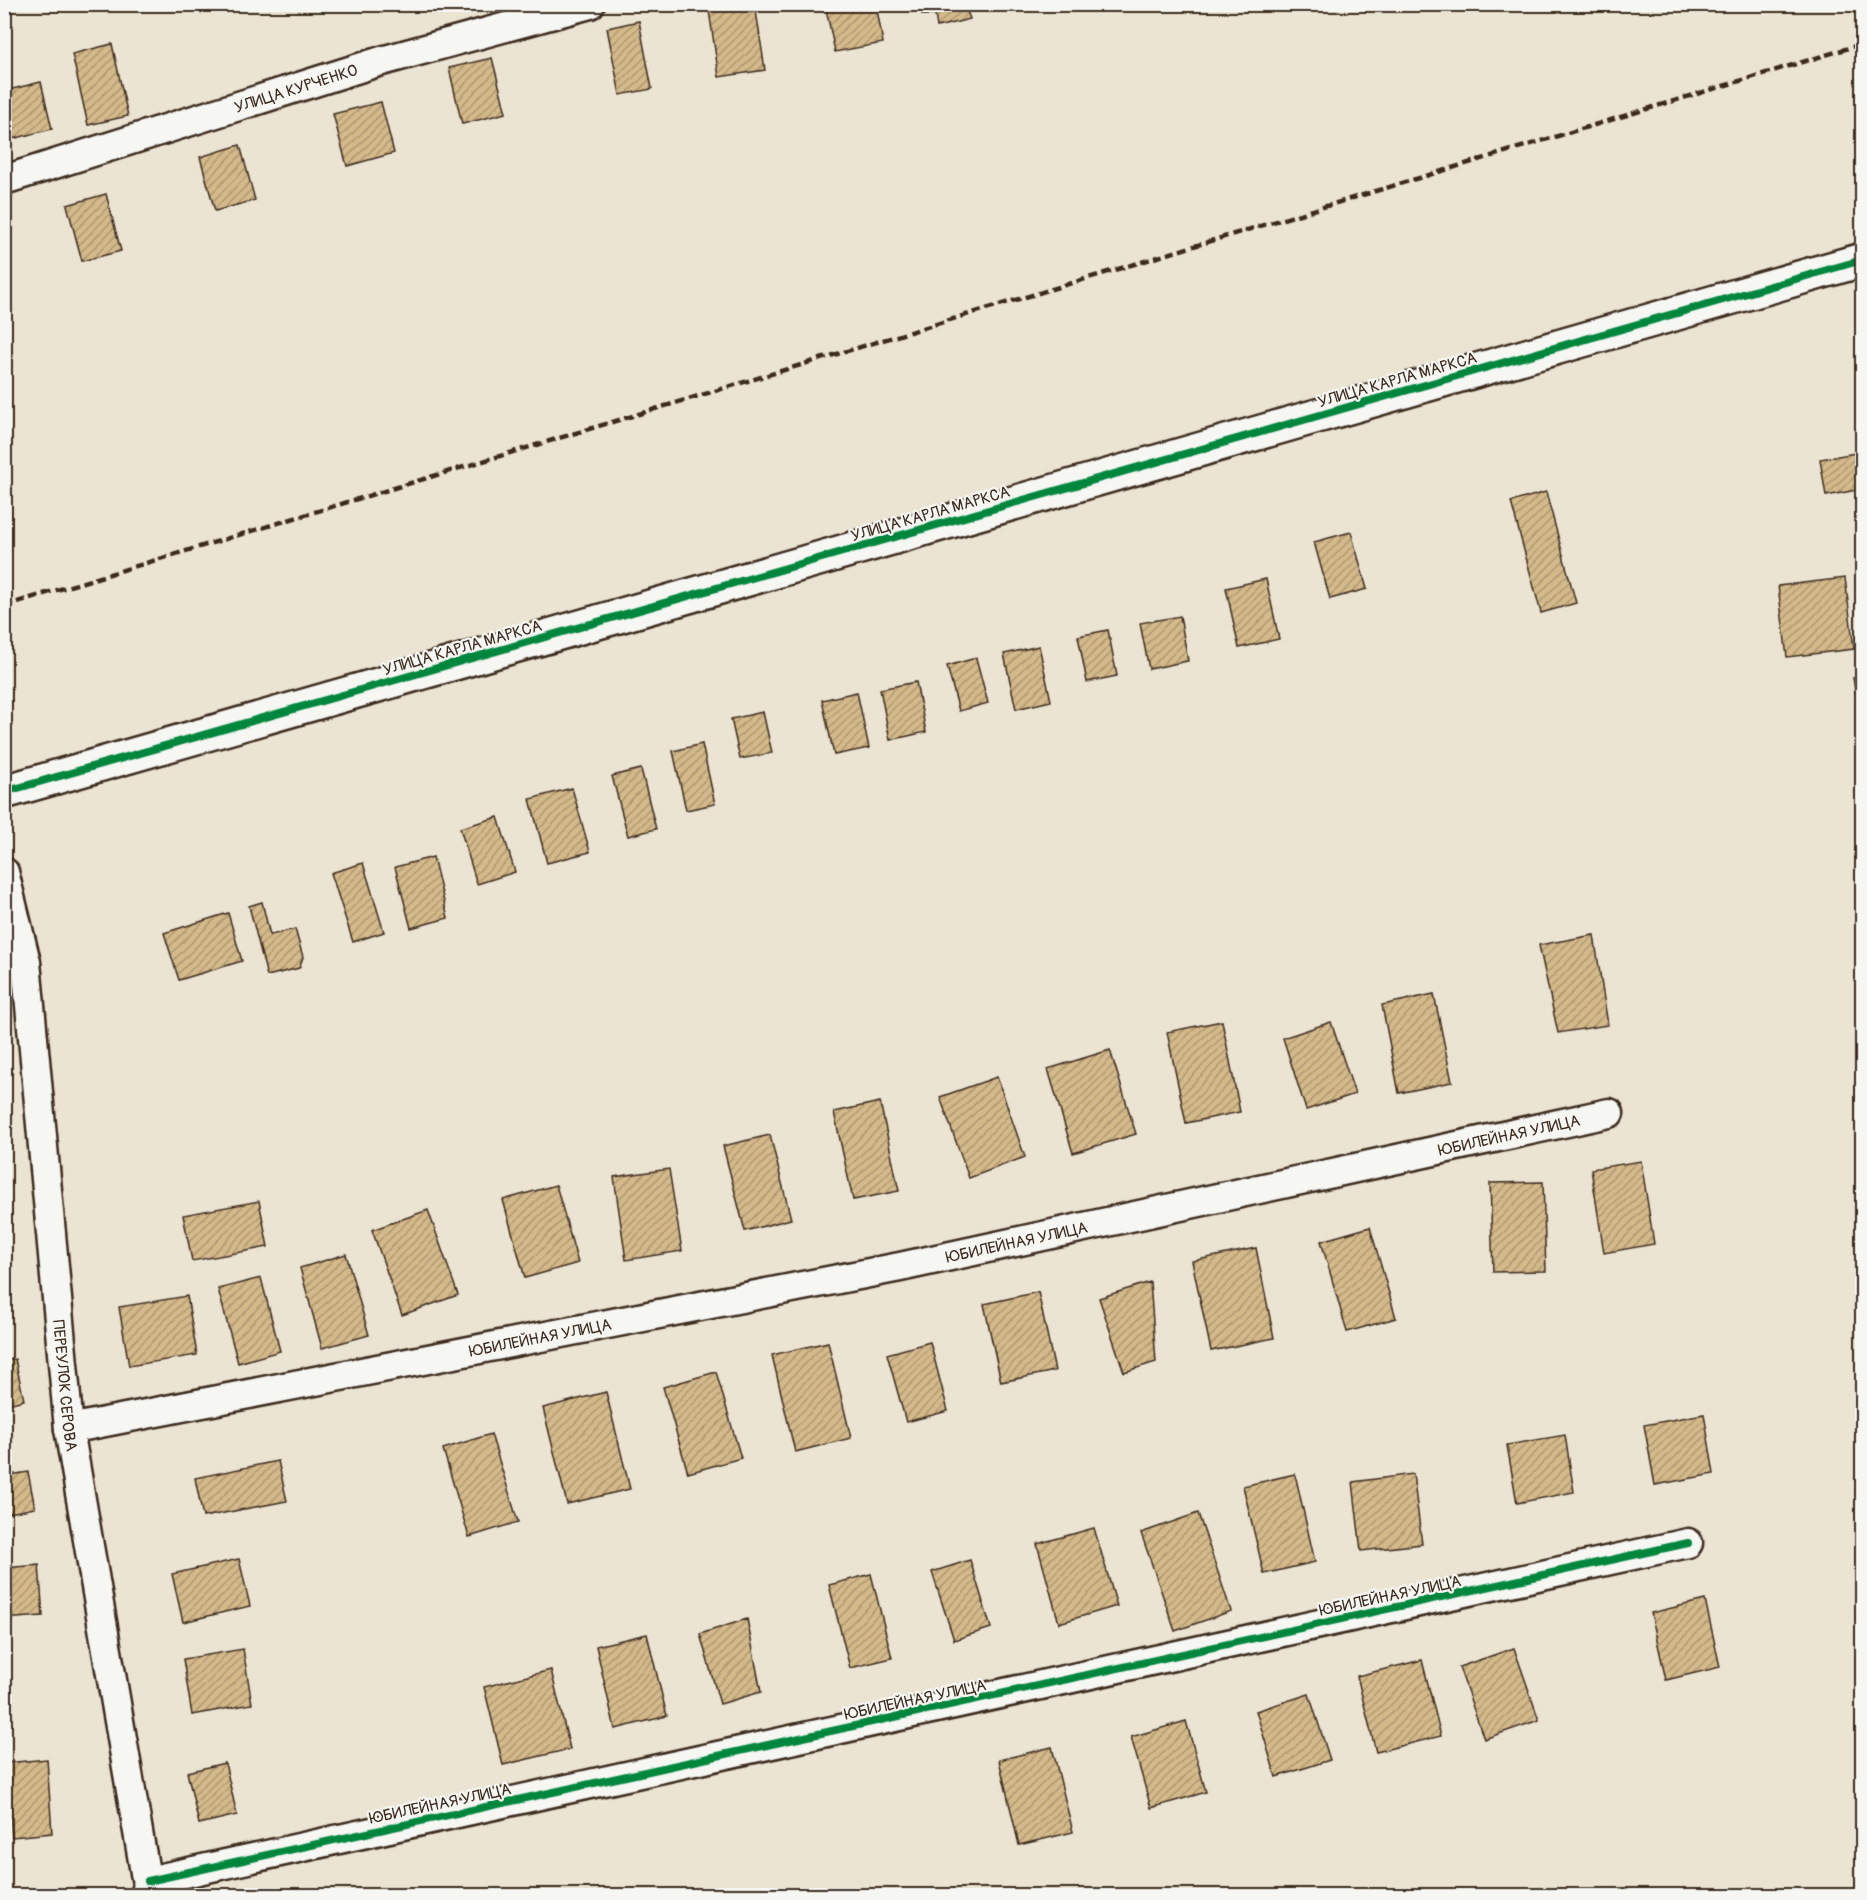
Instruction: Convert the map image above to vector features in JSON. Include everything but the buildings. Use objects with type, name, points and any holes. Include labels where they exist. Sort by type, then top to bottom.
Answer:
[{"type":"street","name":"УЛИЦА КУРЧЕНКО","points":[[4,180],[378,62],[590,4]]},
{"type":"street","name":"УЛИЦА КАРЛА МАРКСА","points":[[4,792],[1863,260]]},
{"type":"street","name":"ПЕРЕУЛОК СЕРОВА","points":[[4,872],[26,962],[69,1429],[148,1888]]},
{"type":"street","name":"ЮБИЛЕЙНАЯ УЛИЦА","points":[[69,1429],[900,1267],[1608,1113]]},
{"type":"street","name":"ЮБИЛЕЙНАЯ УЛИЦА","points":[[148,1888],[1688,1543]]},
{"type":"railway","points":[[4,606],[1862,44]]},
{"type":"cycle path","points":[[4,792],[1862,260]]},
{"type":"cycle path","points":[[148,1881],[1688,1543]]}]
